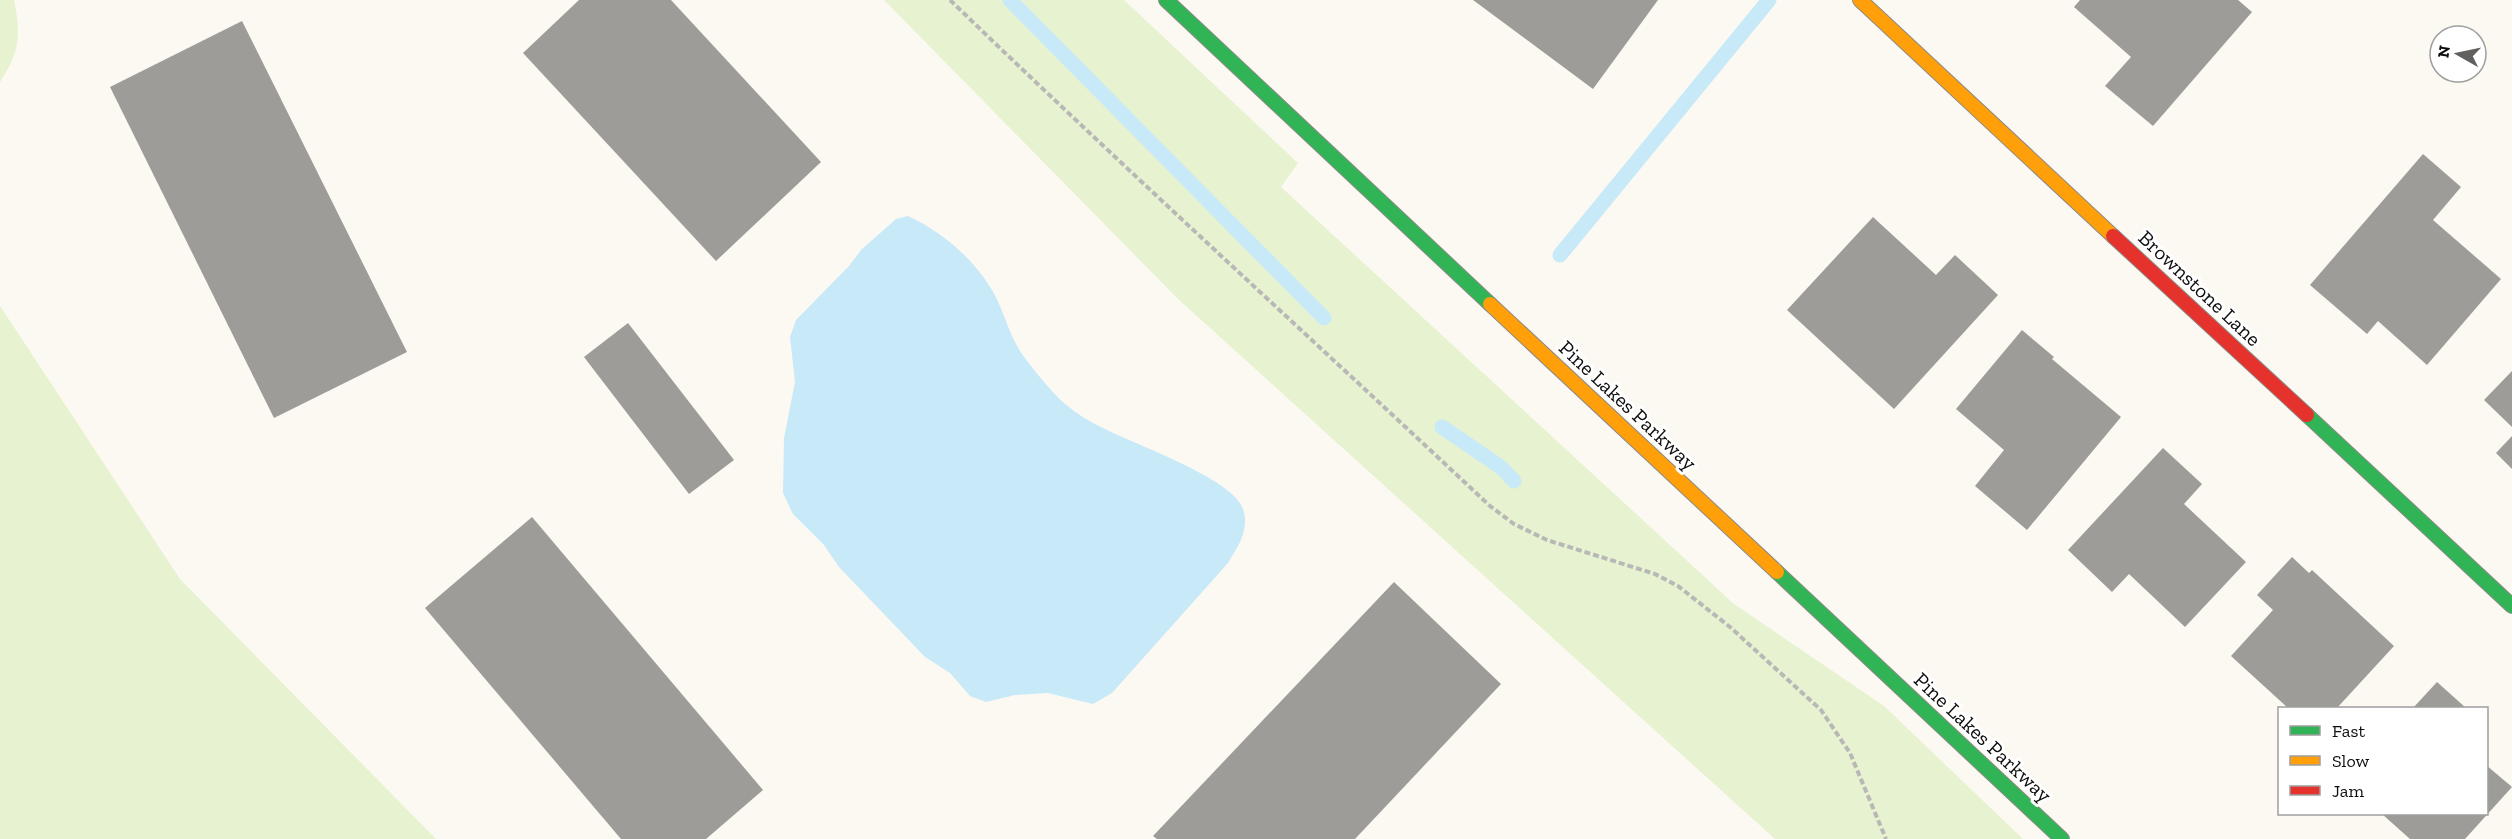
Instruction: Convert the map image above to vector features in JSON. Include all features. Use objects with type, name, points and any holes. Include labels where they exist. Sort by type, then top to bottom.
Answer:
[{"type":"street","name":"Pine Lakes Parkway","points":[[1166,0],[2062,839]]},
{"type":"street","name":"Brownstone Lane","points":[[1860,0],[2512,606]]},
{"type":"path","points":[[950,0],[1092,137],[1300,327],[1490,506],[1514,524],[1547,540],[1655,574],[1678,586],[1730,627],[1799,687],[1821,710],[1850,753],[1886,839]]},
{"type":"green space","points":[[0,0],[14,0],[18,33],[12,61],[0,82]]},
{"type":"green space","points":[[884,0],[1124,0],[1298,163],[1281,187],[1734,604],[1884,706],[2023,839],[1775,839],[1178,299]]},
{"type":"green space","points":[[0,306],[180,579],[436,839],[0,839]]},
{"type":"water","points":[[908,216],[933,230],[966,256],[996,297],[1020,350],[1039,376],[1065,404],[1098,426],[1202,474],[1235,497],[1243,509],[1244,531],[1228,563],[1112,693],[1093,704],[1048,693],[1015,695],[986,702],[970,696],[950,673],[925,657],[839,567],[824,545],[793,514],[783,493],[784,438],[795,382],[790,337],[796,320],[849,266],[861,250],[896,219]]},
{"type":"building","points":[[579,0],[671,0],[821,162],[716,261],[523,53]]},
{"type":"building","points":[[1473,0],[1658,0],[1593,89]]},
{"type":"building","points":[[2080,0],[2238,0],[2252,12],[2153,126],[2105,86],[2131,57],[2074,7]]},
{"type":"building","points":[[242,21],[407,352],[274,418],[110,87]]},
{"type":"building","points":[[2423,154],[2461,187],[2433,220],[2501,279],[2427,365],[2378,321],[2367,334],[2310,285]]},
{"type":"building","points":[[1873,217],[1936,275],[1955,255],[1998,295],[1894,409],[1787,310]]},
{"type":"building","points":[[628,323],[734,460],[689,494],[584,357]]},
{"type":"building","points":[[2022,330],[2054,357],[2052,359],[2121,417],[2027,530],[1975,486],[2004,450],[1956,409]]},
{"type":"building","points":[[2512,371],[2512,427],[2484,400]]},
{"type":"building","points":[[2512,436],[2512,469],[2496,453]]},
{"type":"building","points":[[2163,448],[2202,484],[2184,504],[2246,562],[2185,627],[2129,574],[2112,592],[2068,550]]},
{"type":"building","points":[[532,517],[763,790],[706,839],[621,839],[425,608]]},
{"type":"building","points":[[2292,557],[2309,573],[2312,570],[2394,646],[2338,707],[2287,707],[2231,656],[2273,610],[2257,595]]},
{"type":"building","points":[[1394,582],[1501,684],[1355,839],[1157,839],[1153,836]]},
{"type":"building","points":[[2437,682],[2465,707],[2414,707]]},
{"type":"building","points":[[2488,767],[2512,787],[2488,814]]},
{"type":"building","points":[[2383,815],[2487,815],[2465,839],[2410,839]]},
{"type":"waterway","points":[[1010,0],[1324,318]]},
{"type":"waterway","points":[[1560,255],[1769,0]]},
{"type":"waterway","points":[[1442,427],[1502,468],[1514,481]]},
{"type":"traffic: fast","points":[[1166,0],[1490,304]]},
{"type":"traffic: fast","points":[[2307,415],[2512,606]]},
{"type":"traffic: fast","points":[[1777,572],[2062,839]]},
{"type":"traffic: slow","points":[[1860,0],[2113,236]]},
{"type":"traffic: slow","points":[[1490,304],[1777,572]]},
{"type":"traffic: jam","points":[[2113,236],[2307,415]]}]
